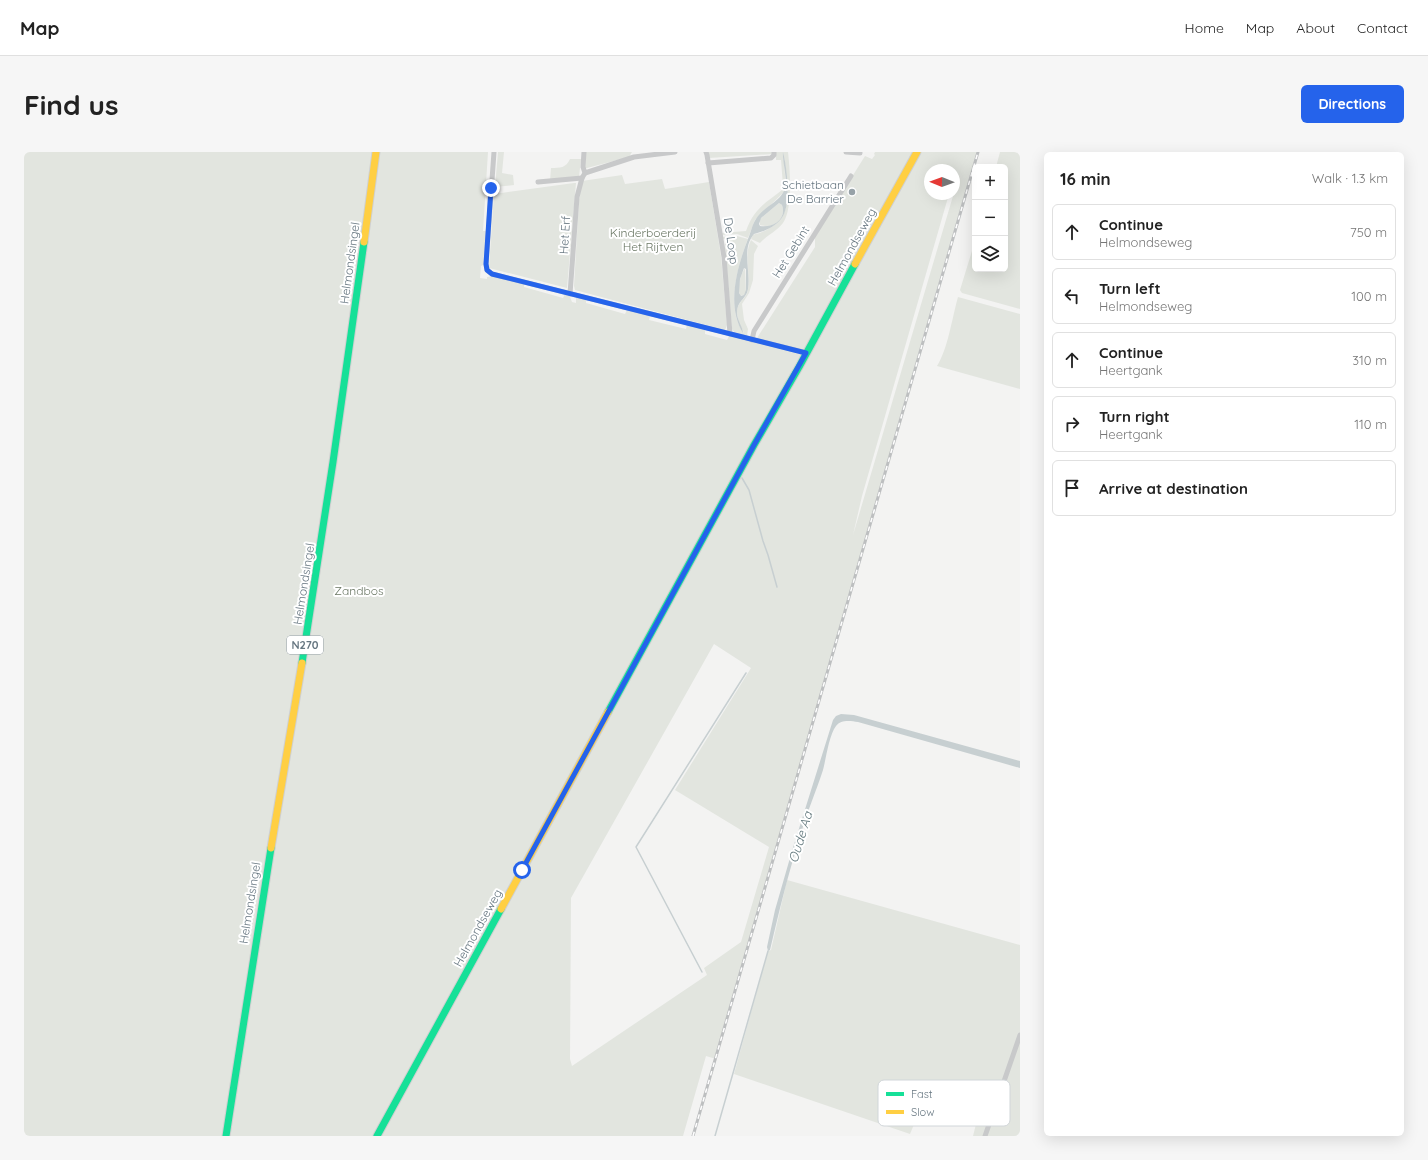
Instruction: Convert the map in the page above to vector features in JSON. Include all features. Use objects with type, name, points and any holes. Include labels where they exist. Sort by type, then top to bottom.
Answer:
[{"type":"street","name":"Helmondsingel","points":[[226,1136],[243,1015],[305,647],[330,485],[376,152]]},
{"type":"street","points":[[494,152],[486,264],[487,270],[492,274],[806,353]]},
{"type":"street","points":[[584,152],[583,167],[585,173],[634,157],[675,152]]},
{"type":"street","name":"De Loop","points":[[706,152],[724,257],[730,334]]},
{"type":"street","points":[[708,162],[771,158],[774,155],[774,152]]},
{"type":"street","points":[[846,152],[860,153]]},
{"type":"street","name":"Helmondseweg","points":[[377,1136],[754,445],[917,152]]},
{"type":"street","name":"Het Erf","points":[[570,294],[577,197],[582,178],[585,173]]},
{"type":"street","name":"Het Gebint","points":[[752,340],[754,331],[851,176]]},
{"type":"street","points":[[538,182],[582,178]]},
{"type":"street","points":[[1004,1080],[1020,1035]]},
{"type":"street","points":[[985,1136],[988,1126]]},
{"type":"green space","name":"Zandbos","points":[[24,152],[488,152],[483,231],[486,231],[483,265],[481,266],[480,278],[487,279],[487,277],[493,276],[524,283],[524,287],[563,298],[565,294],[570,297],[572,302],[576,303],[576,297],[586,299],[586,303],[625,314],[627,310],[650,316],[649,320],[686,329],[687,325],[705,330],[705,334],[727,340],[729,336],[757,338],[815,247],[815,236],[865,156],[872,159],[875,152],[977,152],[974,164],[972,164],[972,169],[716,1059],[706,1056],[683,1136],[24,1136]],"holes":[[[924,164],[960,164],[960,200],[952,200],[853,535],[862,496],[947,200],[924,200]],[[714,644],[751,668],[675,790],[769,847],[741,942],[704,968],[707,975],[572,1066],[570,1059],[571,898]]]},
{"type":"green space","points":[[498,152],[504,152],[502,173],[513,175],[514,185],[495,187]]},
{"type":"green space","points":[[586,152],[632,152],[629,157],[585,168]]},
{"type":"green space","points":[[708,152],[773,152],[773,154],[709,158]]},
{"type":"green space","points":[[776,152],[783,152],[786,186],[784,192],[755,220],[748,238],[737,234],[722,235],[721,233],[746,231],[752,217],[756,212],[782,190],[781,160],[776,160]]},
{"type":"green space","points":[[783,152],[788,152],[790,178],[790,199],[786,217],[778,229],[760,243],[751,239],[753,235],[761,233],[776,223],[783,216],[786,208],[788,189]]},
{"type":"green space","points":[[1000,152],[1020,152],[1020,309],[962,293],[960,290],[972,251],[972,272],[1008,272],[1008,164],[997,164]]},
{"type":"green space","points":[[570,159],[581,159],[579,177],[550,181],[551,168],[562,167],[567,164]]},
{"type":"green space","name":"Kinderboerderij Het Rijtven","points":[[622,175],[625,184],[662,179],[665,189],[709,182],[721,256],[727,325],[725,330],[575,290],[579,200],[582,181]]},
{"type":"green space","points":[[576,183],[567,288],[489,268],[494,194]]},
{"type":"green space","points":[[779,203],[782,205],[783,210],[781,219],[770,226],[760,225],[760,219]]},
{"type":"green space","points":[[737,236],[748,239],[737,274],[734,300],[738,323],[744,333],[738,320],[737,312],[739,305],[746,296],[748,290],[749,277],[747,259],[751,240],[758,246],[754,254],[753,280],[749,293],[742,304],[744,320],[748,329],[747,336],[734,332],[732,329],[725,239],[722,239],[722,237]]},
{"type":"green space","points":[[745,268],[746,292],[744,295],[740,296],[740,282]]},
{"type":"green space","points":[[958,297],[1020,314],[1020,389],[937,366],[947,342]]},
{"type":"green space","points":[[787,880],[1020,945],[1020,1136],[973,1136],[976,1126],[1010,1126],[1010,1080],[878,1080],[878,1123],[734,1074],[768,951],[771,950]]},
{"type":"green space","points":[[887,1126],[913,1126],[910,1134]]},
{"type":"shaded area","points":[[783,152],[788,186],[787,205],[781,219],[778,222],[776,224],[769,229],[754,234],[750,240],[747,253],[748,289],[737,309],[738,318],[743,333],[735,311],[734,299],[737,274],[755,221],[762,211],[778,199],[784,191],[786,178]],"holes":[[[779,203],[782,205],[783,210],[781,218],[778,222],[770,226],[760,226],[759,224],[761,218]],[[744,268],[746,269],[746,290],[744,295],[741,296],[739,293],[740,279]]]},
{"type":"shaded area","points":[[841,714],[854,715],[1020,761],[1020,768],[858,722],[846,721],[838,724],[831,735],[823,770],[802,828],[770,950],[768,951],[767,947],[775,910],[792,851],[833,720],[836,716]]},
{"type":"waterway","points":[[742,478],[749,490],[777,587]]},
{"type":"waterway","points":[[702,972],[636,847],[746,673]]},
{"type":"waterway","name":"Oude Aa","points":[[715,1136],[768,951]]},
{"type":"railway","points":[[693,1136],[978,152]]},
{"type":"traffic: fast","points":[[302,663],[333,462],[364,242]]},
{"type":"traffic: fast","points":[[608,712],[855,264]]},
{"type":"traffic: fast","points":[[226,1136],[271,848]]},
{"type":"traffic: fast","points":[[377,1136],[501,909]]},
{"type":"traffic: slow","points":[[364,242],[376,152]]},
{"type":"traffic: slow","points":[[855,264],[917,152]]},
{"type":"traffic: slow","points":[[271,848],[302,663]]},
{"type":"traffic: slow","points":[[501,909],[608,712]]},
{"type":"place","name":"Schietbaan De Barrier","points":[[852,192]]},
{"type":"route","points":[[491,188],[486,264],[487,270],[492,274],[806,353],[754,445],[522,870]]}]
